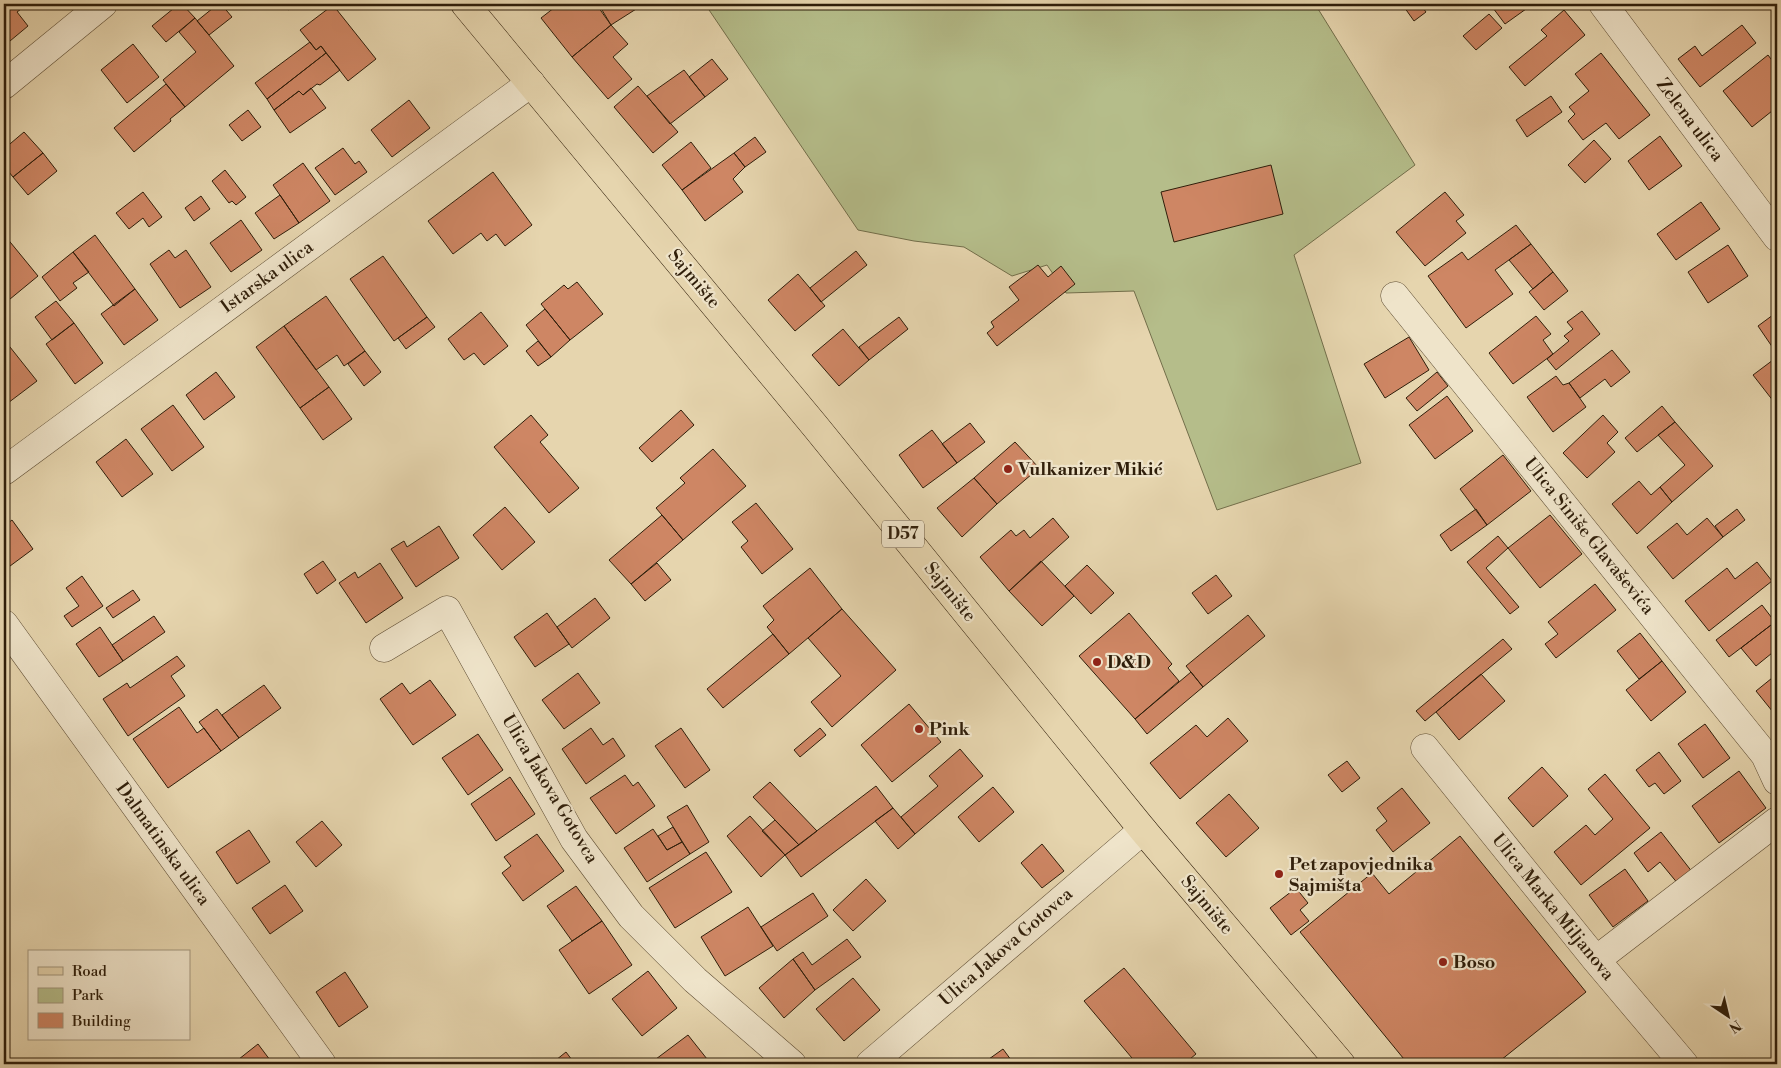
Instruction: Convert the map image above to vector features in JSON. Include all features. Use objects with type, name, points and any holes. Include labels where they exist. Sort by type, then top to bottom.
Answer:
[{"type":"main road","name":"Sajmište","points":[[464,4],[816,426],[1143,830],[1341,1064]]},
{"type":"street","points":[[4,85],[103,4]]},
{"type":"street","name":"Zelena ulica","points":[[1603,4],[1777,237]]},
{"type":"street","name":"Istarska ulica","points":[[4,471],[531,83]]},
{"type":"street","name":"Ulica Siniše Glavaševića","points":[[1395,296],[1765,755],[1777,781]]},
{"type":"street","name":"Ulica Jakova Gotovca","points":[[384,648],[446,610],[574,839],[631,916],[695,980],[792,1064]]},
{"type":"street","name":"Dalmatinska ulica","points":[[4,624],[322,1064]]},
{"type":"street","name":"Ulica Marka Miljanova","points":[[1425,748],[1596,960],[1684,1064]]},
{"type":"street","points":[[1596,960],[1777,821]]},
{"type":"street","name":"Ulica Jakova Gotovca","points":[[870,1064],[1143,830]]},
{"type":"green space","points":[[705,4],[1315,4],[1415,165],[1294,255],[1361,463],[1217,510],[1134,291],[1066,293],[1047,265],[1012,276],[964,247],[914,241],[858,230]]},
{"type":"building","points":[[4,4],[28,4],[17,12],[28,26],[4,46]]},
{"type":"building","points":[[179,4],[182,4],[195,18],[166,42],[152,26]]},
{"type":"building","points":[[218,4],[221,4],[232,17],[209,35],[197,21]]},
{"type":"building","points":[[283,4],[296,4],[288,10]]},
{"type":"building","points":[[559,4],[596,4],[611,25],[572,57],[541,18]]},
{"type":"building","points":[[612,4],[644,4],[611,25],[602,10]]},
{"type":"building","points":[[1402,4],[1420,4],[1426,12],[1414,21]]},
{"type":"building","points":[[1490,4],[1533,4],[1505,24]]},
{"type":"building","points":[[333,5],[376,59],[348,81],[321,46],[316,50],[300,30]]},
{"type":"building","points":[[1564,10],[1585,35],[1525,86],[1509,67],[1547,36],[1541,30]]},
{"type":"building","points":[[1489,14],[1502,28],[1476,50],[1463,36]]},
{"type":"building","points":[[195,18],[234,66],[185,107],[163,80],[196,52],[179,32]]},
{"type":"building","points":[[611,25],[628,44],[613,57],[632,79],[608,99],[572,57]]},
{"type":"building","points":[[1742,25],[1756,43],[1700,87],[1678,59],[1695,46],[1702,56]]},
{"type":"building","points":[[310,42],[316,50],[321,46],[326,53],[267,99],[255,83]]},
{"type":"building","points":[[133,44],[159,77],[127,103],[101,70]]},
{"type":"building","points":[[326,53],[340,70],[303,95],[299,91],[274,110],[267,99]]},
{"type":"building","points":[[1601,53],[1650,115],[1619,139],[1606,123],[1583,140],[1568,121],[1575,114],[1569,107],[1589,91],[1575,74]]},
{"type":"building","points":[[1768,55],[1777,67],[1777,107],[1752,127],[1723,91]]},
{"type":"building","points":[[712,59],[728,79],[705,97],[689,77]]},
{"type":"building","points":[[684,70],[705,97],[670,124],[647,96]]},
{"type":"building","points":[[166,84],[185,107],[134,152],[114,128]]},
{"type":"building","points":[[638,86],[678,132],[653,153],[614,107]]},
{"type":"building","points":[[311,88],[326,108],[290,133],[274,110],[299,91],[303,95]]},
{"type":"building","points":[[1551,96],[1562,112],[1527,137],[1516,120]]},
{"type":"building","points":[[409,100],[430,128],[392,157],[371,130]]},
{"type":"building","points":[[248,110],[261,127],[242,141],[229,125]]},
{"type":"building","points":[[24,132],[43,153],[13,177],[4,166],[4,149]]},
{"type":"building","points":[[1660,136],[1682,166],[1649,190],[1628,161]]},
{"type":"building","points":[[755,137],[766,152],[745,167],[734,153]]},
{"type":"building","points":[[1594,140],[1611,159],[1585,183],[1568,165]]},
{"type":"building","points":[[691,142],[711,168],[682,190],[662,165]]},
{"type":"building","points":[[343,148],[355,164],[359,161],[367,172],[335,195],[315,168]]},
{"type":"building","points":[[43,153],[57,171],[28,195],[13,177]]},
{"type":"building","points":[[734,153],[745,167],[733,179],[743,192],[705,221],[682,190]]},
{"type":"building","points":[[303,163],[330,201],[299,223],[273,185]]},
{"type":"building","points":[[1271,165],[1283,214],[1174,242],[1161,192]]},
{"type":"building","points":[[225,170],[246,197],[236,205],[232,201],[229,203],[212,181]]},
{"type":"building","points":[[493,172],[532,225],[505,246],[496,234],[487,241],[481,233],[453,254],[428,221]]},
{"type":"building","points":[[143,192],[162,217],[149,227],[143,218],[129,229],[116,213]]},
{"type":"building","points":[[1445,192],[1464,215],[1456,221],[1466,233],[1425,266],[1396,232]]},
{"type":"building","points":[[280,195],[299,223],[274,239],[255,213]]},
{"type":"building","points":[[201,196],[210,209],[194,221],[185,208]]},
{"type":"building","points":[[1701,202],[1720,229],[1676,260],[1657,234]]},
{"type":"building","points":[[241,220],[262,250],[231,272],[210,243]]},
{"type":"building","points":[[1516,225],[1531,244],[1495,270],[1513,294],[1466,328],[1428,276],[1462,252],[1468,260]]},
{"type":"building","points":[[95,235],[135,289],[114,306],[73,252]]},
{"type":"building","points":[[6,237],[38,276],[4,304],[4,239]]},
{"type":"building","points":[[1531,244],[1553,272],[1533,289],[1509,260]]},
{"type":"building","points":[[1728,245],[1748,276],[1708,303],[1688,272]]},
{"type":"building","points":[[169,250],[175,258],[186,250],[211,287],[180,308],[150,264]]},
{"type":"building","points":[[856,251],[867,265],[821,302],[810,288]]},
{"type":"building","points":[[73,252],[89,272],[73,283],[77,288],[60,301],[42,277]]},
{"type":"building","points":[[383,256],[427,317],[394,341],[350,279]]},
{"type":"building","points":[[1038,265],[1048,277],[1061,266],[1075,284],[997,346],[987,333],[994,327],[991,322],[1019,300],[1009,287]]},
{"type":"building","points":[[1553,272],[1568,291],[1544,310],[1529,292]]},
{"type":"building","points":[[798,274],[825,306],[795,331],[768,300]]},
{"type":"building","points":[[577,282],[603,314],[570,340],[541,304],[564,285],[568,289]]},
{"type":"building","points":[[135,289],[158,320],[124,345],[101,314]]},
{"type":"building","points":[[326,296],[365,351],[344,366],[337,355],[316,370],[284,326]]},
{"type":"building","points":[[56,301],[74,323],[52,340],[35,317]]},
{"type":"building","points":[[545,309],[570,340],[551,357],[526,325]]},
{"type":"building","points":[[1582,311],[1600,334],[1556,370],[1547,359],[1569,341],[1564,336],[1573,329],[1567,322]]},
{"type":"building","points":[[481,312],[508,346],[484,365],[474,353],[464,360],[448,339]]},
{"type":"building","points":[[1777,312],[1777,344],[1773,348],[1758,326]]},
{"type":"building","points":[[1536,316],[1551,334],[1543,340],[1553,354],[1513,384],[1489,353]]},
{"type":"building","points":[[427,317],[435,327],[406,349],[398,338]]},
{"type":"building","points":[[899,317],[908,329],[869,360],[859,347]]},
{"type":"building","points":[[74,323],[103,363],[75,384],[46,344]]},
{"type":"building","points":[[284,326],[329,387],[300,408],[256,347]]},
{"type":"building","points":[[843,329],[869,360],[839,386],[812,355]]},
{"type":"building","points":[[1409,337],[1429,370],[1385,398],[1364,364]]},
{"type":"building","points":[[538,341],[551,357],[538,366],[526,351]]},
{"type":"building","points":[[6,342],[37,381],[4,406],[4,344]]},
{"type":"building","points":[[1612,350],[1630,372],[1611,387],[1605,379],[1580,398],[1569,383]]},
{"type":"building","points":[[365,351],[381,372],[364,386],[348,364]]},
{"type":"building","points":[[1777,357],[1777,400],[1774,402],[1753,375]]},
{"type":"building","points":[[216,372],[235,397],[204,420],[186,395]]},
{"type":"building","points":[[1437,372],[1448,386],[1417,411],[1406,398]]},
{"type":"building","points":[[1556,376],[1563,385],[1569,383],[1586,407],[1553,432],[1527,397]]},
{"type":"building","points":[[329,387],[352,419],[323,440],[300,408]]},
{"type":"building","points":[[1447,396],[1473,431],[1435,459],[1409,425]]},
{"type":"building","points":[[173,405],[204,447],[172,471],[141,429]]},
{"type":"building","points":[[1662,406],[1675,422],[1637,452],[1625,438]]},
{"type":"building","points":[[681,410],[694,425],[652,462],[639,448]]},
{"type":"building","points":[[531,415],[548,435],[540,442],[579,488],[549,513],[494,447]]},
{"type":"building","points":[[1603,415],[1618,432],[1607,443],[1615,452],[1587,478],[1563,453]]},
{"type":"building","points":[[1675,422],[1713,466],[1672,502],[1660,487],[1685,465],[1658,435]]},
{"type":"building","points":[[970,423],[985,442],[957,463],[942,444]]},
{"type":"building","points":[[932,430],[957,463],[923,488],[899,455]]},
{"type":"building","points":[[126,439],[153,474],[122,497],[96,462]]},
{"type":"building","points":[[1015,442],[1039,468],[997,504],[974,478]]},
{"type":"building","points":[[713,449],[746,486],[683,540],[656,508],[685,483],[680,478]]},
{"type":"building","points":[[1503,455],[1531,491],[1487,525],[1460,489]]},
{"type":"building","points":[[974,478],[997,504],[962,537],[937,508]]},
{"type":"building","points":[[1639,481],[1651,495],[1660,487],[1672,502],[1637,534],[1612,504]]},
{"type":"building","points":[[756,503],[793,549],[762,574],[741,547],[748,541],[732,522]]},
{"type":"building","points":[[505,507],[535,542],[502,570],[473,535]]},
{"type":"building","points":[[1476,509],[1487,525],[1451,551],[1440,535]]},
{"type":"building","points":[[1737,509],[1745,520],[1723,537],[1715,526]]},
{"type":"building","points":[[662,515],[683,540],[631,584],[609,560]]},
{"type":"building","points":[[1550,515],[1582,554],[1540,588],[1508,548]]},
{"type":"building","points":[[1053,518],[1069,537],[1009,591],[980,557],[1011,530],[1016,536],[1024,530],[1030,538]]},
{"type":"building","points":[[1707,518],[1723,537],[1673,579],[1647,547],[1677,523],[1687,535]]},
{"type":"building","points":[[12,520],[33,549],[6,569],[4,566],[4,526]]},
{"type":"building","points":[[439,526],[459,558],[416,587],[391,549],[404,541],[407,547]]},
{"type":"building","points":[[1498,536],[1508,548],[1486,568],[1519,607],[1510,614],[1467,562]]},
{"type":"building","points":[[323,561],[336,580],[317,594],[304,574]]},
{"type":"building","points":[[1041,561],[1074,596],[1042,626],[1009,591]]},
{"type":"building","points":[[1757,562],[1772,581],[1709,631],[1685,601],[1727,568],[1735,579]]},
{"type":"building","points":[[380,563],[403,598],[366,623],[339,583],[355,572],[358,578]]},
{"type":"building","points":[[657,563],[671,580],[645,601],[631,584]]},
{"type":"building","points":[[1087,565],[1114,593],[1091,614],[1065,586]]},
{"type":"building","points":[[810,568],[842,609],[789,654],[767,627],[774,620],[763,606]]},
{"type":"building","points":[[1216,575],[1232,596],[1208,614],[1192,593]]},
{"type":"building","points":[[82,576],[103,606],[72,627],[64,616],[79,606],[66,588]]},
{"type":"building","points":[[1595,584],[1616,610],[1556,658],[1545,644],[1558,634],[1548,622]]},
{"type":"building","points":[[133,590],[140,600],[113,618],[106,608]]},
{"type":"building","points":[[595,598],[610,618],[572,648],[557,627]]},
{"type":"building","points":[[1762,605],[1775,622],[1729,657],[1716,640]]},
{"type":"building","points":[[842,609],[896,670],[832,727],[811,702],[841,676],[808,638]]},
{"type":"building","points":[[547,613],[569,644],[535,667],[514,637]]},
{"type":"building","points":[[1129,613],[1172,664],[1168,668],[1179,681],[1135,719],[1079,656]]},
{"type":"building","points":[[1248,615],[1265,636],[1203,687],[1186,666]]},
{"type":"building","points":[[154,616],[165,632],[123,661],[112,645]]},
{"type":"building","points":[[1775,622],[1777,625],[1777,649],[1756,666],[1741,648]]},
{"type":"building","points":[[100,627],[123,661],[99,677],[76,644]]},
{"type":"building","points":[[1640,633],[1662,661],[1639,679],[1617,651]]},
{"type":"building","points":[[773,634],[789,654],[723,708],[707,689]]},
{"type":"building","points":[[1503,639],[1512,649],[1425,721],[1416,711]]},
{"type":"building","points":[[177,656],[185,666],[171,676],[185,696],[128,736],[103,699],[127,683],[130,688]]},
{"type":"building","points":[[1662,661],[1686,692],[1651,721],[1626,690]]},
{"type":"building","points":[[1191,672],[1203,687],[1147,734],[1135,719]]},
{"type":"building","points":[[578,673],[600,703],[564,729],[542,700]]},
{"type":"building","points":[[1481,674],[1505,701],[1459,740],[1436,712]]},
{"type":"building","points":[[1777,674],[1777,717],[1756,691]]},
{"type":"building","points":[[430,680],[456,715],[413,745],[380,699],[402,683],[410,694]]},
{"type":"building","points":[[264,685],[281,708],[239,738],[222,715]]},
{"type":"building","points":[[909,704],[941,742],[892,782],[861,745]]},
{"type":"building","points":[[179,707],[197,733],[204,728],[221,751],[168,788],[133,739]]},
{"type":"building","points":[[217,709],[239,738],[221,751],[199,722]]},
{"type":"building","points":[[1228,718],[1248,741],[1180,799],[1150,763],[1196,725],[1207,737]]},
{"type":"building","points":[[1705,724],[1730,758],[1703,778],[1678,744]]},
{"type":"building","points":[[591,728],[603,745],[613,738],[625,756],[586,784],[562,749]]},
{"type":"building","points":[[681,728],[710,770],[685,788],[655,746]]},
{"type":"building","points":[[820,728],[826,735],[800,757],[794,750]]},
{"type":"building","points":[[478,734],[503,770],[468,795],[442,758]]},
{"type":"building","points":[[960,749],[983,776],[915,834],[901,817],[938,786],[929,776]]},
{"type":"building","points":[[1659,752],[1681,781],[1664,794],[1655,783],[1649,787],[1636,770]]},
{"type":"building","points":[[1347,761],[1360,778],[1342,792],[1328,775]]},
{"type":"building","points":[[1542,767],[1568,796],[1533,827],[1508,798]]},
{"type":"building","points":[[1739,771],[1766,808],[1719,843],[1692,806]]},
{"type":"building","points":[[1605,774],[1650,828],[1581,885],[1554,852],[1586,825],[1595,835],[1613,819],[1588,789]]},
{"type":"building","points":[[625,775],[633,786],[638,782],[655,806],[616,834],[590,798]]},
{"type":"building","points":[[510,777],[535,814],[496,841],[471,804]]},
{"type":"building","points":[[770,782],[817,831],[799,845],[753,797]]},
{"type":"building","points":[[876,786],[893,808],[801,877],[785,855]]},
{"type":"building","points":[[993,787],[1014,812],[979,842],[958,817]]},
{"type":"building","points":[[1402,788],[1430,823],[1393,852],[1376,830],[1387,821],[1377,808]]},
{"type":"building","points":[[1229,794],[1259,828],[1226,857],[1196,823]]},
{"type":"building","points":[[687,805],[709,842],[690,854],[667,817]]},
{"type":"building","points":[[893,808],[915,834],[898,849],[875,821]]},
{"type":"building","points":[[750,816],[785,855],[761,877],[727,836]]},
{"type":"building","points":[[775,820],[799,845],[785,855],[762,831]]},
{"type":"building","points":[[322,821],[342,845],[316,867],[296,842]]},
{"type":"building","points":[[673,827],[682,842],[667,850],[658,836]]},
{"type":"building","points":[[653,829],[667,850],[682,842],[690,854],[647,882],[624,848]]},
{"type":"building","points":[[249,830],[270,862],[237,884],[216,852]]},
{"type":"building","points":[[1661,832],[1693,873],[1679,885],[1660,862],[1648,872],[1634,853]]},
{"type":"building","points":[[537,834],[564,871],[523,901],[502,873],[511,866],[504,857]]},
{"type":"building","name":"Boso","points":[[1460,836],[1586,992],[1496,1064],[1408,1064],[1300,932],[1372,873],[1389,894]]},
{"type":"building","points":[[1042,844],[1064,871],[1042,888],[1021,863]]},
{"type":"building","points":[[706,852],[732,892],[675,928],[649,888]]},
{"type":"building","points":[[1625,869],[1648,901],[1613,927],[1589,895]]},
{"type":"building","points":[[866,879],[886,901],[853,931],[833,910]]},
{"type":"building","points":[[285,885],[303,911],[270,934],[252,908]]},
{"type":"building","points":[[576,886],[602,921],[572,941],[547,906]]},
{"type":"building","points":[[1296,888],[1308,903],[1300,910],[1309,921],[1291,935],[1270,908]]},
{"type":"building","points":[[813,893],[828,916],[777,951],[761,927]]},
{"type":"building","points":[[748,907],[773,946],[725,976],[701,937]]},
{"type":"building","points":[[602,921],[632,965],[589,994],[559,950]]},
{"type":"building","points":[[847,939],[861,957],[815,990],[793,959],[803,952],[812,965]]},
{"type":"building","points":[[793,959],[815,990],[784,1018],[759,988]]},
{"type":"building","points":[[1124,968],[1196,1054],[1184,1064],[1137,1064],[1084,1001]]},
{"type":"building","points":[[648,971],[677,1008],[642,1036],[612,999]]},
{"type":"building","points":[[345,972],[368,1007],[339,1027],[316,992]]},
{"type":"building","points":[[853,978],[880,1010],[844,1041],[816,1009]]},
{"type":"building","points":[[688,1035],[711,1064],[654,1064],[652,1062]]},
{"type":"building","points":[[258,1044],[273,1064],[234,1063]]},
{"type":"building","points":[[1003,1049],[1014,1064],[982,1064]]},
{"type":"building","points":[[566,1052],[575,1064],[560,1064],[556,1060]]},
{"type":"place","name":"Vulkanizer Mikić","points":[[1008,469]]},
{"type":"place","name":"D&D","points":[[1097,662]]},
{"type":"place","name":"Pink","points":[[919,729]]},
{"type":"place","name":"Pet zapovjednika Sajmišta","points":[[1279,874]]},
{"type":"place","name":"Boso","points":[[1443,962]]}]
